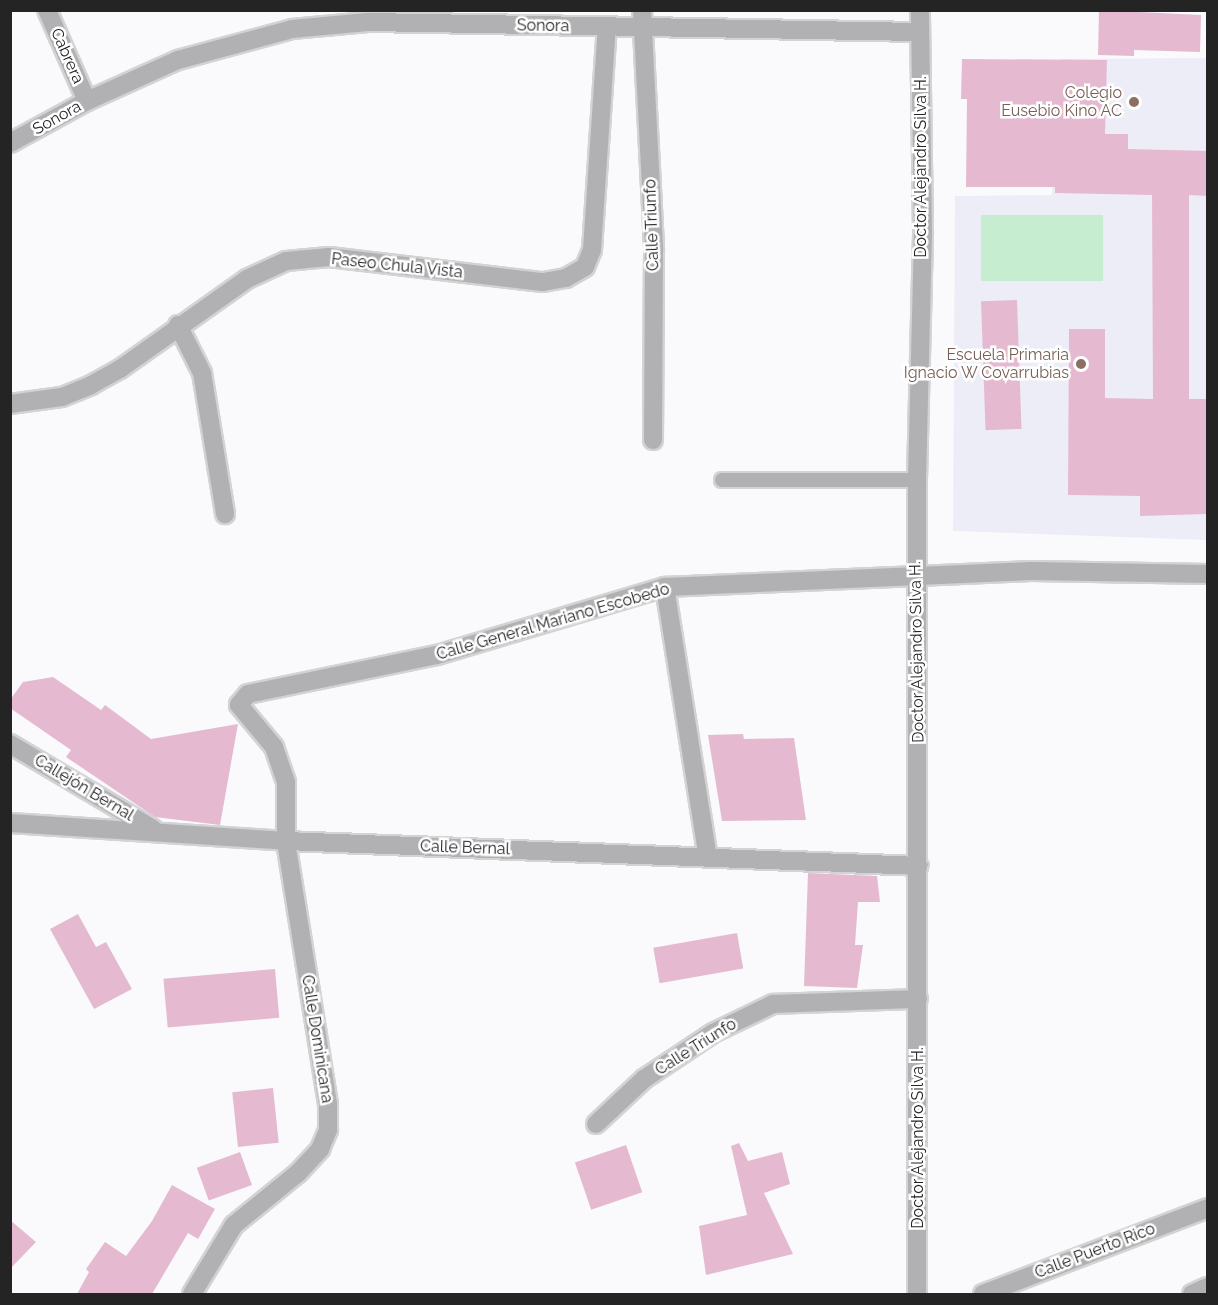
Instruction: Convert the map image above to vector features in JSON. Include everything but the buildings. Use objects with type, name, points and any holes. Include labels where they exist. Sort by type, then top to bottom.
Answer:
[{"type":"street","name":"Cabrera","points":[[47,10],[87,101]]},
{"type":"street","name":"Doctor Alejandro Silva H.","points":[[913,1293],[919,866],[916,480],[923,231],[920,10]]},
{"type":"street","name":"Sonora","points":[[10,143],[87,101],[178,60],[292,29],[368,22],[607,27],[641,19],[920,32]]},
{"type":"street","name":"Calle Triunfo","points":[[641,19],[654,251],[653,440]]},
{"type":"street","name":"Paseo Chula Vista","points":[[10,404],[62,397],[91,385],[120,369],[178,325],[247,279],[286,261],[329,257],[543,282],[566,278],[585,267],[592,250],[607,27]]},
{"type":"street","points":[[178,325],[202,373],[225,514]]},
{"type":"street","name":"Calle General Mariano Escobedo","points":[[286,841],[283,767],[274,747],[243,713],[239,705],[248,694],[438,655],[665,587],[916,578],[1032,571],[1208,574]]},
{"type":"street","points":[[665,587],[708,857]]},
{"type":"street","name":"Callejón Bernal","points":[[10,744],[157,831]]},
{"type":"street","name":"Calle Bernal","points":[[10,824],[157,831],[286,841],[919,866]]},
{"type":"street","name":"Calle Dominicana","points":[[192,1294],[234,1225],[298,1173],[320,1149],[328,1130],[328,1104],[286,841]]},
{"type":"street","name":"Calle Triunfo","points":[[596,1124],[644,1079],[713,1033],[773,1004],[918,999]]},
{"type":"street","name":"Calle Puerto Rico","points":[[983,1294],[1208,1208]]},
{"type":"street","points":[[1192,1294],[1208,1287]]},
{"type":"lane","points":[[722,480],[916,480]]},
{"type":"shaded area","name":"Escuela Primaria Ignacio W Covarrubias","points":[[1207,58],[1207,540],[953,531],[955,196],[1052,195],[1054,144],[1060,144],[1061,59]]},
{"type":"green space","points":[[981,215],[1103,215],[1103,281],[981,281]]},
{"type":"place","name":"Colegio Eusebio Kino AC","points":[[1134,102]]},
{"type":"place","name":"Escuela Primaria Ignacio W Covarrubias","points":[[1081,364]]}]
